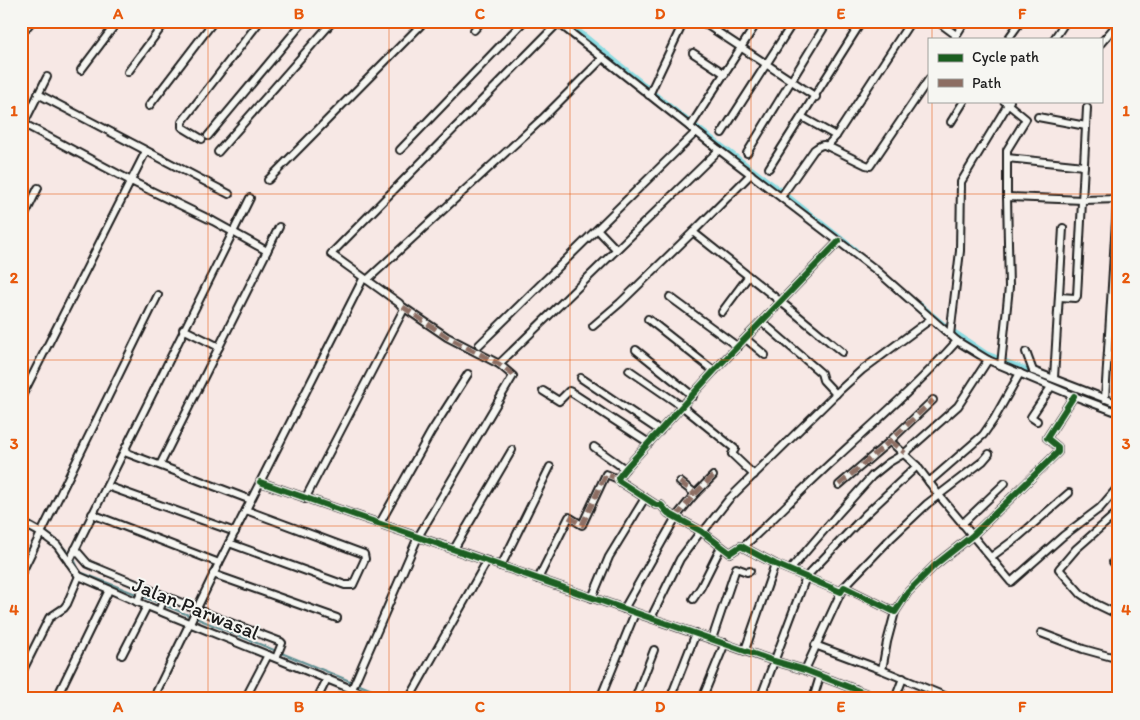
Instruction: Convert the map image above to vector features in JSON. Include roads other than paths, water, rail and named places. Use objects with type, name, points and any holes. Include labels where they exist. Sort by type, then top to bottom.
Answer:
[{"type":"street","points":[[21,34],[32,21]]},
{"type":"street","points":[[81,70],[118,21]]},
{"type":"street","points":[[128,72],[166,21]]},
{"type":"street","points":[[149,106],[214,21]]},
{"type":"street","points":[[260,21],[182,122],[182,127],[205,137],[300,23]]},
{"type":"street","points":[[218,152],[334,21]]},
{"type":"street","points":[[268,180],[425,21]]},
{"type":"street","points":[[474,30],[482,21]]},
{"type":"street","points":[[400,150],[524,21]]},
{"type":"street","points":[[649,95],[684,21]]},
{"type":"street","points":[[715,30],[720,21]]},
{"type":"street","points":[[690,127],[758,21]]},
{"type":"street","points":[[722,133],[794,21]]},
{"type":"street","points":[[747,153],[828,21]]},
{"type":"street","points":[[769,168],[816,97],[862,21]]},
{"type":"street","points":[[827,146],[836,136],[911,21]]},
{"type":"street","points":[[937,21],[955,37],[965,21]]},
{"type":"street","points":[[1009,38],[1021,21]]},
{"type":"street","points":[[1055,38],[1066,21]]},
{"type":"street","points":[[350,699],[353,686],[418,537],[513,375],[499,364],[447,337],[331,254],[557,22],[719,150],[876,270],[957,340],[988,360],[1027,374],[1050,387],[1119,413]]},
{"type":"street","points":[[1102,43],[1119,22]]},
{"type":"street","points":[[704,23],[816,97]]},
{"type":"street","points":[[693,53],[725,74]]},
{"type":"street","points":[[153,699],[219,563],[365,280],[528,132],[603,58]]},
{"type":"street","points":[[47,77],[22,126],[268,251]]},
{"type":"street","points":[[781,197],[814,150],[823,144],[870,166],[928,80]]},
{"type":"street","points":[[38,94],[229,194]]},
{"type":"street","points":[[951,122],[963,102]]},
{"type":"street","points":[[950,335],[960,251],[960,184],[994,129],[1007,102],[1026,119],[1009,146],[1007,158],[1009,287],[1001,365]]},
{"type":"street","points":[[1059,297],[1076,298],[1077,296],[1087,108]]},
{"type":"street","points":[[1038,116],[1086,126]]},
{"type":"street","points":[[802,117],[836,136]]},
{"type":"street","points":[[479,345],[696,132]]},
{"type":"street","points":[[499,364],[719,150]]},
{"type":"street","points":[[21,398],[146,151]]},
{"type":"street","points":[[1007,158],[1084,166]]},
{"type":"street","points":[[1096,404],[1102,398],[1119,172]]},
{"type":"street","points":[[593,326],[620,303],[751,174]]},
{"type":"street","points":[[21,222],[38,188]]},
{"type":"street","points":[[1007,197],[1083,200],[1118,199]]},
{"type":"street","points":[[68,562],[250,198]]},
{"type":"street","points":[[160,465],[279,226]]},
{"type":"street","points":[[1054,378],[1063,228]]},
{"type":"street","points":[[598,230],[616,249]]},
{"type":"street","points":[[693,232],[842,352]]},
{"type":"street","points":[[618,479],[714,371],[839,241]]},
{"type":"street","points":[[722,312],[748,277]]},
{"type":"street","points":[[21,574],[158,295]]},
{"type":"street","points":[[670,296],[738,348]]},
{"type":"street","points":[[305,498],[404,309],[403,307]]},
{"type":"street","points":[[648,318],[714,371]]},
{"type":"street","points":[[651,618],[680,559],[720,508],[862,370],[931,319]]},
{"type":"street","points":[[762,322],[821,373],[823,380],[836,394]]},
{"type":"street","points":[[183,329],[219,347]]},
{"type":"street","points":[[746,339],[765,355]]},
{"type":"street","points":[[743,547],[924,377],[957,340]]},
{"type":"street","points":[[636,350],[693,396]]},
{"type":"street","points":[[929,482],[983,435],[1027,374],[1026,352]]},
{"type":"street","points":[[790,570],[872,476],[888,463],[905,453],[958,406],[988,360]]},
{"type":"street","points":[[629,370],[683,407],[735,449],[732,454],[754,475]]},
{"type":"street","points":[[380,524],[431,432],[468,374]]},
{"type":"street","points":[[1027,374],[1054,378],[1119,404]]},
{"type":"street","points":[[581,378],[660,432]]},
{"type":"street","points":[[1037,421],[1031,417],[1050,387]]},
{"type":"street","points":[[543,391],[559,401],[569,391],[571,392],[649,444]]},
{"type":"street","points":[[882,670],[885,648],[895,612],[900,604],[935,565],[973,535],[1058,452],[1058,446],[1047,438],[1074,396]]},
{"type":"street","points":[[839,485],[890,441],[933,400]]},
{"type":"street","points":[[890,441],[917,466],[962,524],[1013,582],[1063,536],[1100,508],[1119,486]]},
{"type":"street","points":[[594,446],[625,470]]},
{"type":"street","points":[[126,447],[127,453],[251,500]]},
{"type":"street","points":[[454,549],[512,450]]},
{"type":"street","points":[[805,670],[843,590],[892,537],[938,494],[983,461],[989,454]]},
{"type":"street","points":[[760,699],[806,577],[865,515],[917,466]]},
{"type":"street","points":[[501,566],[550,468]]},
{"type":"street","points":[[538,579],[569,517],[582,524],[606,474],[618,479],[645,498],[661,506],[664,510],[702,531],[721,547],[732,553],[739,546],[743,547],[775,564],[895,612]]},
{"type":"street","points":[[624,609],[676,517],[713,476]]},
{"type":"street","points":[[260,482],[745,650],[774,662],[805,670],[867,694]]},
{"type":"street","points":[[680,482],[693,492],[693,496]]},
{"type":"street","points":[[962,524],[1005,483]]},
{"type":"street","points":[[106,486],[235,532]]},
{"type":"street","points":[[991,557],[1018,537],[1068,493]]},
{"type":"street","points":[[592,598],[610,557],[645,498]]},
{"type":"street","points":[[229,544],[345,585],[353,585],[365,559],[364,554],[246,510]]},
{"type":"street","points":[[1119,511],[1076,550],[1059,569],[1081,594],[1119,615]]},
{"type":"street","points":[[92,514],[219,563]]},
{"type":"street","name":"Jalan Parwasal","points":[[21,522],[42,532],[57,545],[80,576],[109,590],[141,595],[146,606],[162,604],[193,616],[268,655],[277,655],[327,679],[353,686],[376,699]]},
{"type":"street","points":[[693,599],[721,547]]},
{"type":"street","points":[[75,549],[88,564],[141,595],[193,616],[279,641],[282,643],[277,655]]},
{"type":"street","points":[[409,699],[487,561]]},
{"type":"street","points":[[745,650],[775,564]]},
{"type":"street","points":[[712,639],[736,568],[747,572],[750,571]]},
{"type":"street","points":[[214,574],[337,618]]},
{"type":"street","points":[[21,674],[48,618],[64,608],[80,576]]},
{"type":"street","points":[[56,699],[109,590]]},
{"type":"street","points":[[122,655],[146,606]]},
{"type":"street","points":[[600,699],[636,613]]},
{"type":"street","points":[[670,699],[696,633]]},
{"type":"street","points":[[1041,633],[1083,649],[1119,659]]},
{"type":"street","points":[[702,699],[725,644]]},
{"type":"street","points":[[816,645],[952,699]]},
{"type":"street","points":[[635,699],[654,650]]},
{"type":"street","points":[[244,699],[268,655]]},
{"type":"street","points":[[813,699],[820,676]]},
{"type":"street","points":[[895,699],[903,678]]},
{"type":"street","points":[[317,699],[327,679]]},
{"type":"street","points":[[851,699],[856,689]]},
{"type":"waterway","points":[[566,21],[649,89]]},
{"type":"waterway","points":[[654,94],[689,122]]},
{"type":"waterway","points":[[696,127],[779,190]]},
{"type":"waterway","points":[[787,196],[855,250]]},
{"type":"waterway","points":[[920,305],[946,327]]},
{"type":"waterway","points":[[955,333],[986,354],[1036,374]]},
{"type":"waterway","points":[[21,517],[41,529]]},
{"type":"waterway","points":[[45,531],[71,555]]},
{"type":"waterway","points":[[74,559],[80,572],[159,603]]},
{"type":"waterway","points":[[164,605],[394,699]]}]
